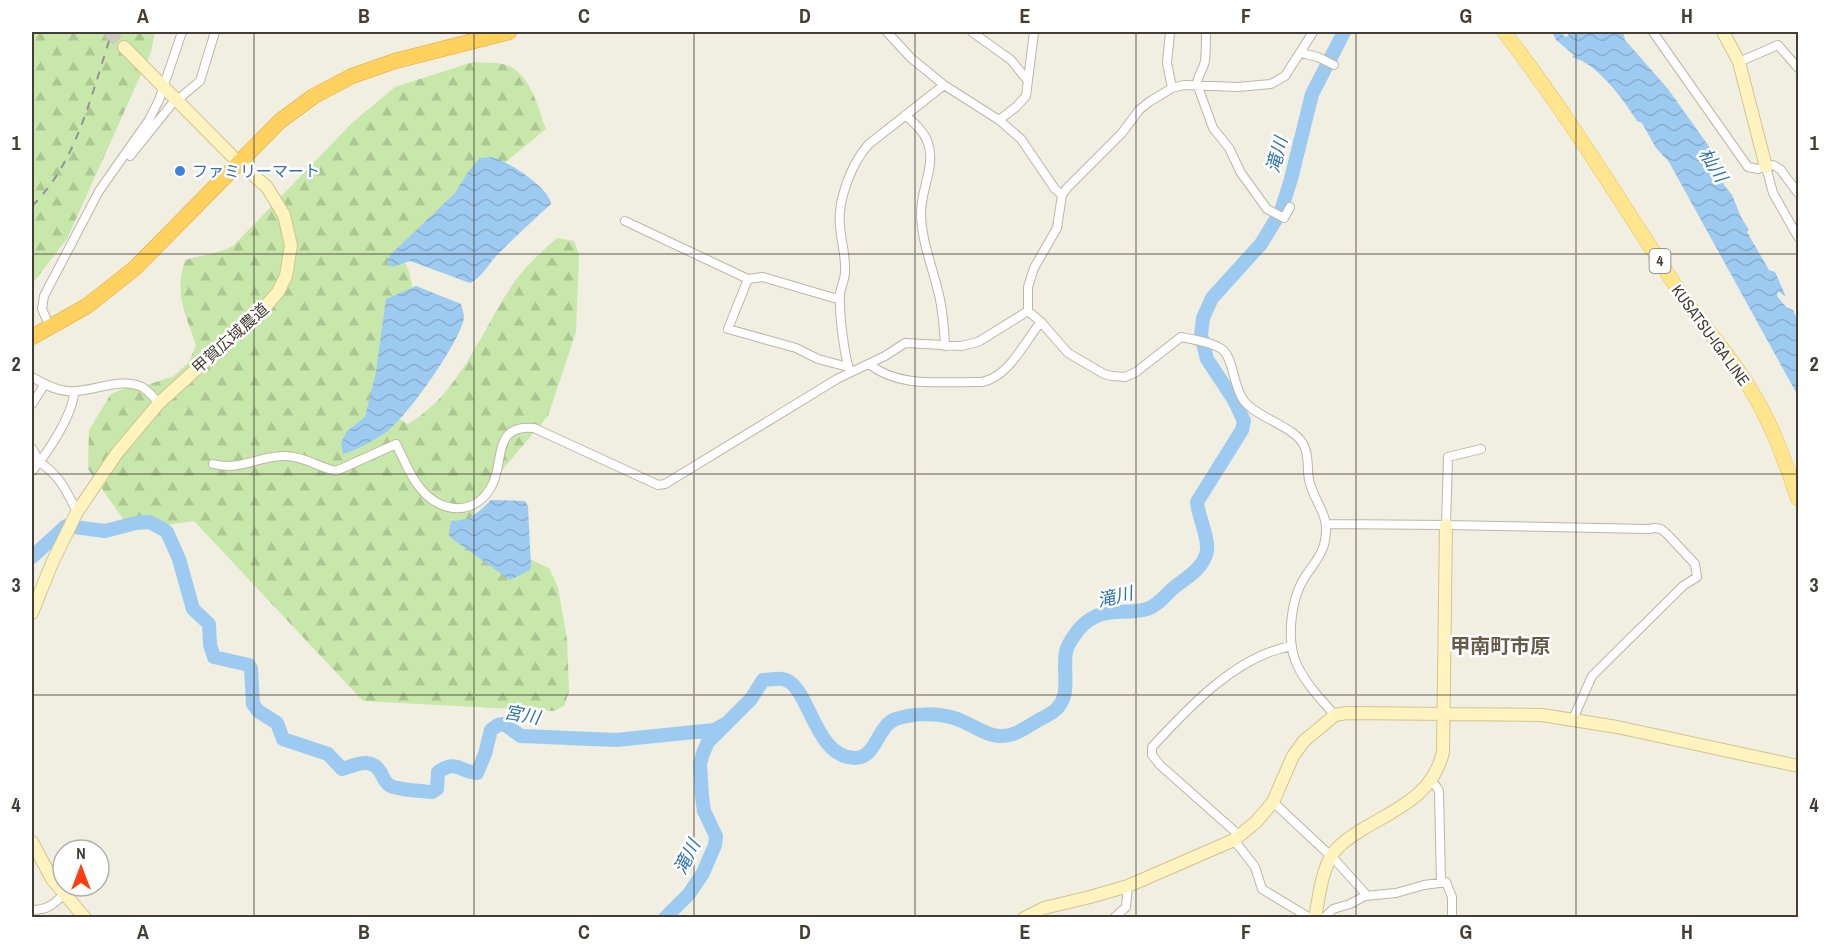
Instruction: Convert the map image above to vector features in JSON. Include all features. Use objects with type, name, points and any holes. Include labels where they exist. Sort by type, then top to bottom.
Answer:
[{"type":"highway","points":[[32,337],[104,294],[135,268],[280,122],[314,96],[352,76],[395,61],[509,32]]},
{"type":"main road","name":"KUSATSU-IGA LINE","points":[[1504,32],[1614,188],[1679,291],[1750,387],[1770,425],[1798,499]]},
{"type":"street","points":[[50,327],[42,309],[44,296],[93,202],[149,120],[159,100],[182,32]]},
{"type":"street","points":[[182,96],[200,81],[215,32]]},
{"type":"street","points":[[887,32],[911,58],[945,85],[999,120],[1021,139],[1055,189],[1062,195]]},
{"type":"street","points":[[972,32],[1011,60],[1028,81]]},
{"type":"street","points":[[999,120],[1016,108],[1026,96],[1034,32]]},
{"type":"street","points":[[1170,32],[1167,63],[1172,88]]},
{"type":"street","points":[[1206,32],[1205,59],[1197,84],[1213,128],[1229,148],[1241,173],[1269,211],[1284,218],[1290,207]]},
{"type":"street","points":[[1313,32],[1285,76],[1271,84],[1238,87],[1184,85],[1172,88],[1139,110],[1122,133],[1062,195],[1057,228],[1034,268],[1028,287],[1028,311],[1041,322],[1068,353],[1104,374],[1112,376],[1125,377],[1136,372],[1181,337],[1223,350],[1229,359],[1234,384],[1245,402],[1299,438],[1306,448],[1309,480],[1313,493],[1327,524],[1324,545],[1317,561],[1303,580],[1296,597],[1292,614],[1292,646],[1295,661],[1320,699],[1335,715]]},
{"type":"street","points":[[1653,32],[1748,167],[1766,168],[1773,165],[1780,169],[1798,194]]},
{"type":"street","points":[[1724,32],[1739,62],[1773,193],[1798,237]]},
{"type":"street","points":[[1739,62],[1778,45],[1798,68]]},
{"type":"street","name":"甲賀広域農道","points":[[32,613],[52,563],[76,514],[117,453],[159,404],[266,306],[278,292],[286,276],[291,245],[284,215],[267,187],[239,163],[124,47]]},
{"type":"street","points":[[1301,53],[1333,64]]},
{"type":"street","points":[[849,369],[845,354],[840,297],[846,275],[839,224],[841,207],[852,168],[868,144],[945,85]]},
{"type":"street","points":[[122,158],[128,158],[171,105]]},
{"type":"street","points":[[905,115],[924,133],[929,144],[930,164],[921,215],[927,253],[943,315],[945,346]]},
{"type":"street","points":[[625,221],[748,279],[763,277],[834,298],[840,297]]},
{"type":"street","points":[[748,279],[728,329],[796,348],[818,360],[849,369]]},
{"type":"street","points":[[213,464],[233,467],[281,456],[302,459],[336,471],[396,444],[419,488],[426,495],[449,507],[467,509],[476,504],[493,484],[506,436],[519,428],[527,427],[534,428],[658,485],[665,484],[849,369],[869,364],[905,343],[961,346],[978,342],[1028,311]]},
{"type":"street","points":[[869,364],[896,379],[982,382],[991,380],[1022,350],[1041,322]]},
{"type":"street","points":[[32,377],[45,384],[74,392],[131,385],[142,387],[159,404]]},
{"type":"street","points":[[32,404],[45,384]]},
{"type":"street","points":[[32,471],[64,423],[74,392]]},
{"type":"street","points":[[32,448],[39,461],[57,476],[76,514]]},
{"type":"street","points":[[1315,918],[1325,871],[1331,856],[1351,836],[1423,791],[1439,769],[1443,752],[1448,457],[1481,449]]},
{"type":"street","points":[[1327,524],[1661,529],[1695,564],[1698,571],[1697,577],[1683,586],[1592,676],[1573,719]]},
{"type":"street","points":[[1292,646],[1242,665],[1194,705],[1152,747],[1152,755],[1237,838],[1255,867],[1262,889],[1311,918]]},
{"type":"street","points":[[1024,918],[1044,908],[1128,886],[1237,838],[1256,822],[1273,802],[1293,756],[1304,741],[1335,715],[1361,713],[1542,715],[1573,719],[1798,766]]},
{"type":"street","points":[[1431,782],[1437,786],[1439,791],[1441,883]]},
{"type":"street","points":[[1273,802],[1331,856],[1364,892],[1365,896]]},
{"type":"street","points":[[32,842],[51,877]]},
{"type":"street","points":[[1324,918],[1333,909],[1365,896],[1396,894],[1424,885],[1446,882],[1452,897],[1452,918]]},
{"type":"street","points":[[1114,918],[1126,907],[1128,886]]},
{"type":"street","points":[[32,910],[44,910],[60,898]]},
{"type":"street","points":[[68,898],[85,918]]},
{"type":"green space","points":[[32,32],[155,32],[151,52],[67,239],[32,284]]},
{"type":"green space","points":[[473,62],[502,64],[520,73],[532,90],[546,129],[403,246],[402,255],[414,294],[396,417],[408,424],[426,411],[456,378],[515,281],[525,269],[557,238],[574,241],[579,255],[576,332],[548,416],[475,502],[472,519],[513,551],[549,568],[558,588],[567,639],[569,692],[564,706],[554,711],[363,701],[194,521],[148,528],[126,523],[88,469],[89,430],[111,394],[128,387],[147,385],[174,376],[189,362],[196,345],[182,303],[181,283],[185,260],[216,253],[233,246],[353,122],[395,87]]},
{"type":"water","name":"杣川","points":[[1552,32],[1559,32],[1566,37],[1569,35],[1565,32],[1623,32],[1625,40],[1668,89],[1718,159],[1721,165],[1717,164],[1724,185],[1732,195],[1749,230],[1747,232],[1769,270],[1775,272],[1786,297],[1778,291],[1777,296],[1786,307],[1793,310],[1798,322],[1798,396],[1669,162],[1656,148],[1642,123],[1637,121],[1609,83],[1591,67],[1572,57],[1574,55],[1556,40]]},
{"type":"water","points":[[490,157],[526,175],[543,190],[551,204],[496,256],[478,278],[470,283],[410,261],[392,267],[387,263],[390,255],[455,193],[480,158]]},
{"type":"water","points":[[416,286],[461,304],[464,318],[460,329],[431,379],[394,425],[370,442],[343,454],[341,443],[347,431],[365,417],[376,372],[386,299]]},
{"type":"water","points":[[491,500],[525,501],[528,506],[531,566],[530,570],[510,580],[451,538],[449,533],[451,521],[463,520],[473,515]]},
{"type":"waterway","name":"滝川","points":[[665,918],[689,894],[703,873],[715,845],[716,836],[704,811],[702,796],[700,764],[703,753],[708,742],[751,699],[763,680],[783,679],[794,686],[822,736],[831,747],[842,755],[855,758],[868,753],[890,722],[910,716],[925,714],[947,716],[997,736],[1013,734],[1053,712],[1059,706],[1065,692],[1067,649],[1079,629],[1096,616],[1151,608],[1202,563],[1207,546],[1197,502],[1242,430],[1244,421],[1234,400],[1207,359],[1201,335],[1203,318],[1212,298],[1261,244],[1281,211],[1312,94],[1344,32]]},
{"type":"waterway","name":"宮川","points":[[32,557],[66,526],[105,531],[149,522],[161,528],[167,532],[179,559],[193,609],[209,624],[210,645],[214,657],[249,665],[253,704],[258,711],[277,723],[283,739],[328,754],[342,769],[363,763],[373,765],[392,787],[432,792],[437,789],[438,772],[444,768],[454,766],[477,773],[491,730],[498,725],[504,724],[521,736],[616,740],[714,730],[723,725]]},
{"type":"tunnel","points":[[109,32],[124,47]]},
{"type":"railway","points":[[32,206],[48,188],[72,147],[82,124],[112,32]]},
{"type":"place","name":"ファミリーマート","points":[[180,171]]},
{"type":"district","name":"甲南町市原","points":[[1500,646]]}]
